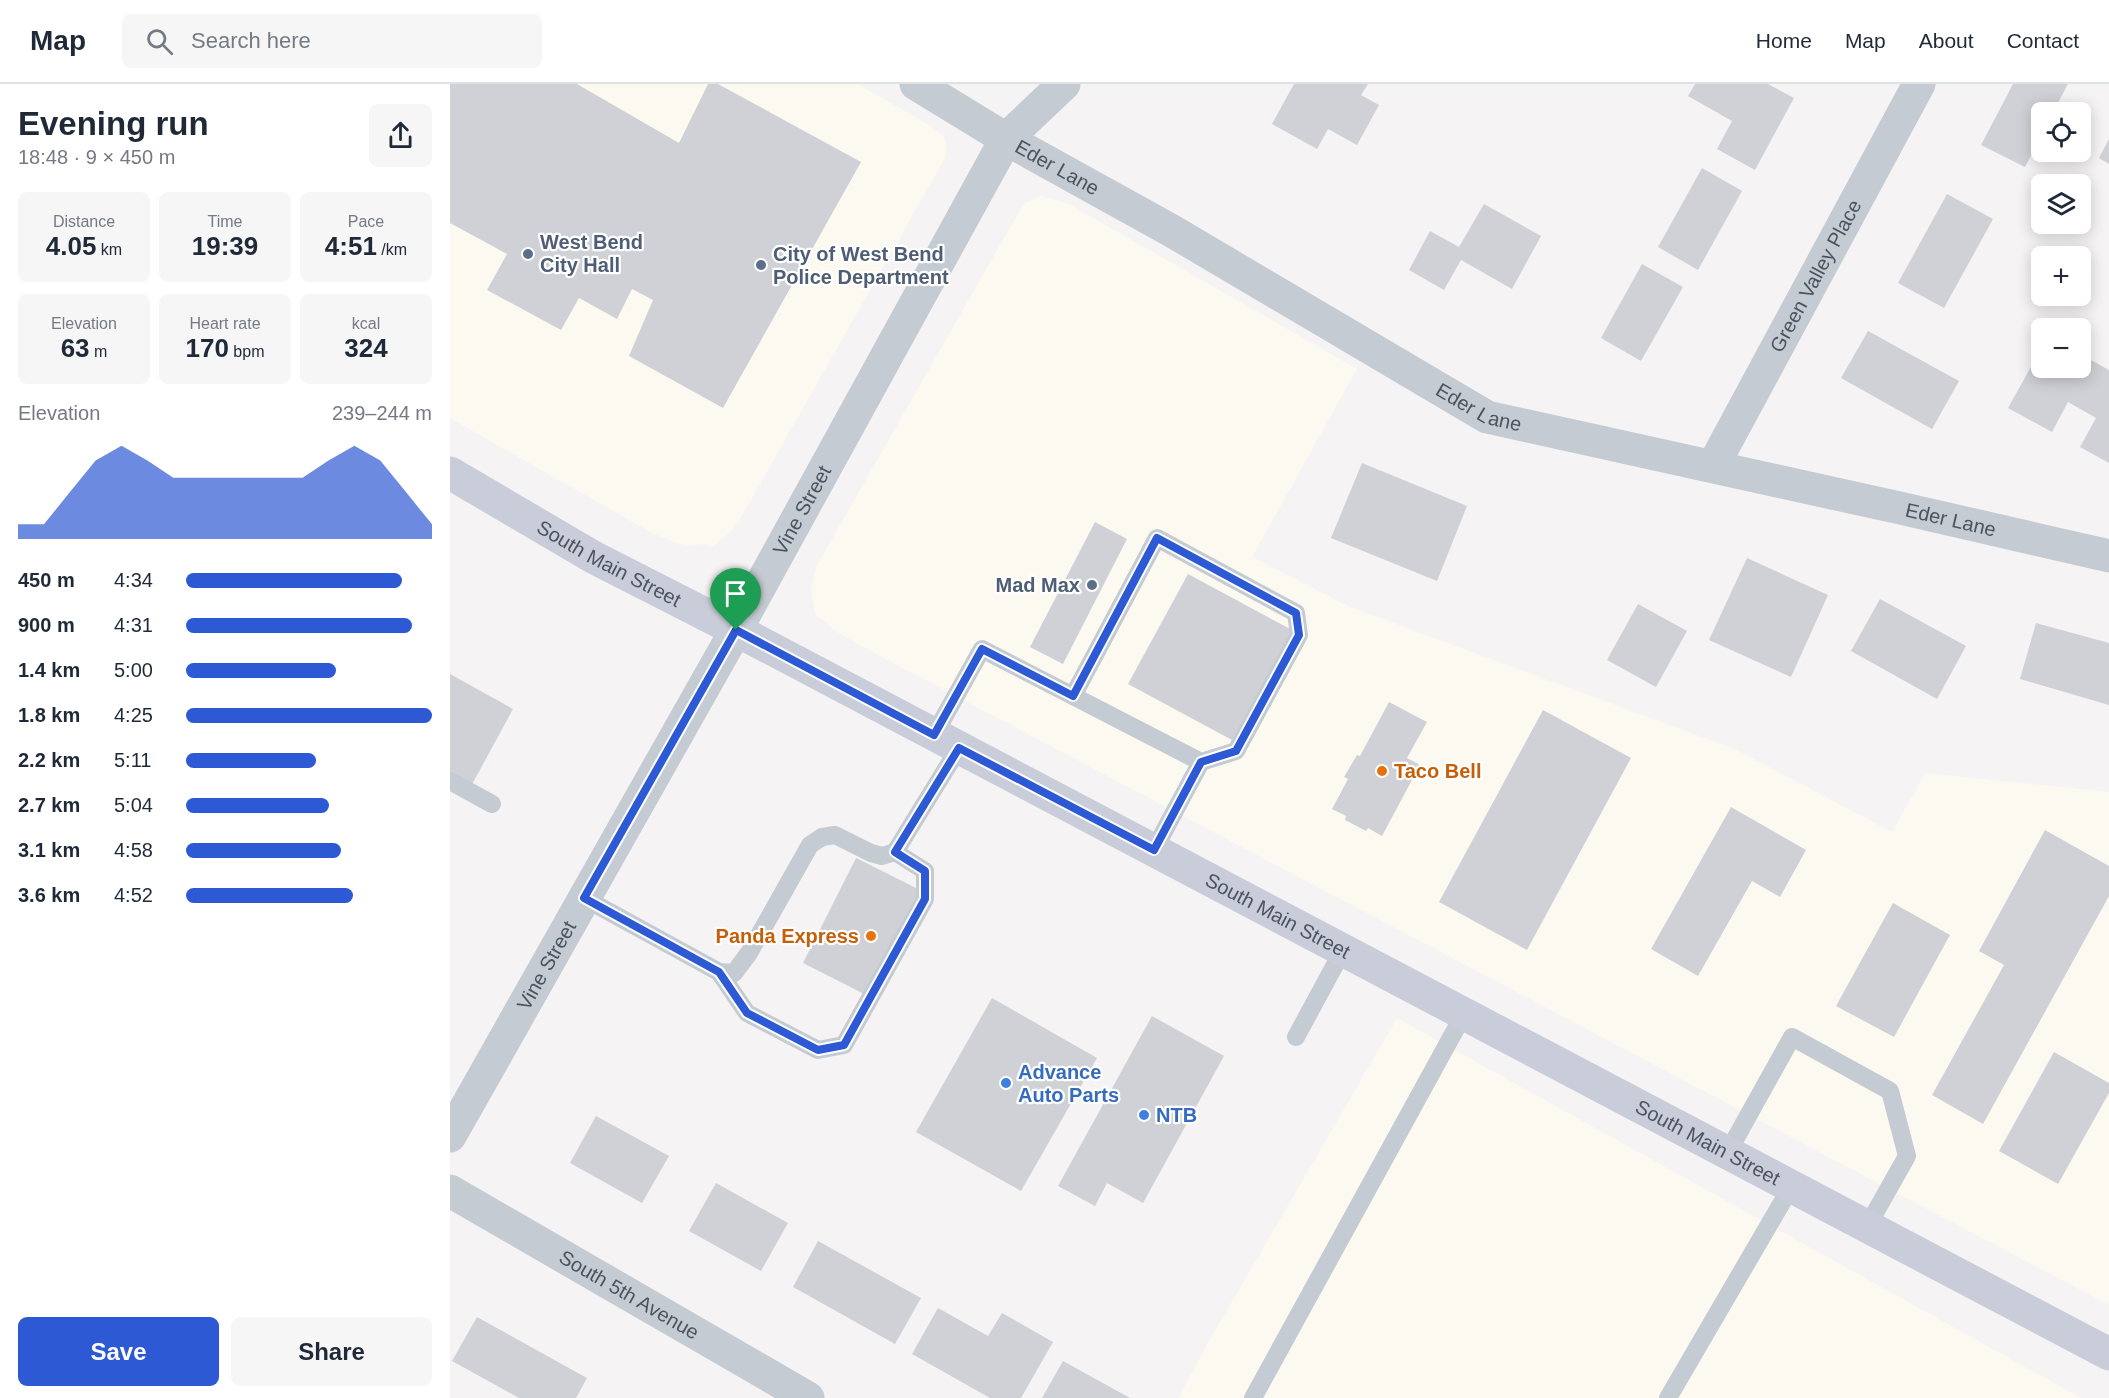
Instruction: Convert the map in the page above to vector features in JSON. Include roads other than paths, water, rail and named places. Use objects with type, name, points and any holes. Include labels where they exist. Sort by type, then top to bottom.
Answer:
[{"type":"main road","name":"South Main Street","points":[[450,473],[593,556],[2109,1354]]},
{"type":"street","name":"Eder Lane","points":[[916,84],[1006,139],[1172,231],[1487,417],[2109,556]]},
{"type":"street","name":"Vine Street","points":[[451,1130],[736,630],[1006,139],[1064,84]]},
{"type":"street","name":"Green Valley Place","points":[[1713,466],[1919,84]]},
{"type":"street","name":"South 5th Avenue","points":[[450,1191],[808,1398]]},
{"type":"lane","points":[[1073,696],[1157,538],[1296,613],[1299,635],[1236,751],[1201,762],[1154,850]]},
{"type":"lane","points":[[584,898],[719,972],[734,973],[744,960],[810,845],[822,837],[835,835],[871,853],[882,856],[895,852],[947,741],[982,649],[1201,762]]},
{"type":"lane","points":[[450,781],[492,804]]},
{"type":"lane","points":[[719,972],[747,1013],[818,1050],[844,1045],[925,899],[925,871],[895,852]]},
{"type":"lane","points":[[1296,1037],[1343,950]]},
{"type":"lane","points":[[1253,1398],[1464,1014]]},
{"type":"lane","points":[[1728,1152],[1792,1037],[1890,1091],[1907,1156],[1867,1227]]},
{"type":"lane","points":[[1668,1398],[1791,1187]]},
{"type":"place","name":"West Bend City Hall","points":[[528,254]]},
{"type":"place","name":"City of West Bend Police Department","points":[[761,265]]},
{"type":"place","name":"Mad Max","points":[[1092,585]]},
{"type":"place","name":"Taco Bell","points":[[1382,771]]},
{"type":"place","name":"Panda Express","points":[[871,936]]},
{"type":"place","name":"Advance Auto Parts","points":[[1006,1083]]},
{"type":"place","name":"NTB","points":[[1144,1115]]}]
